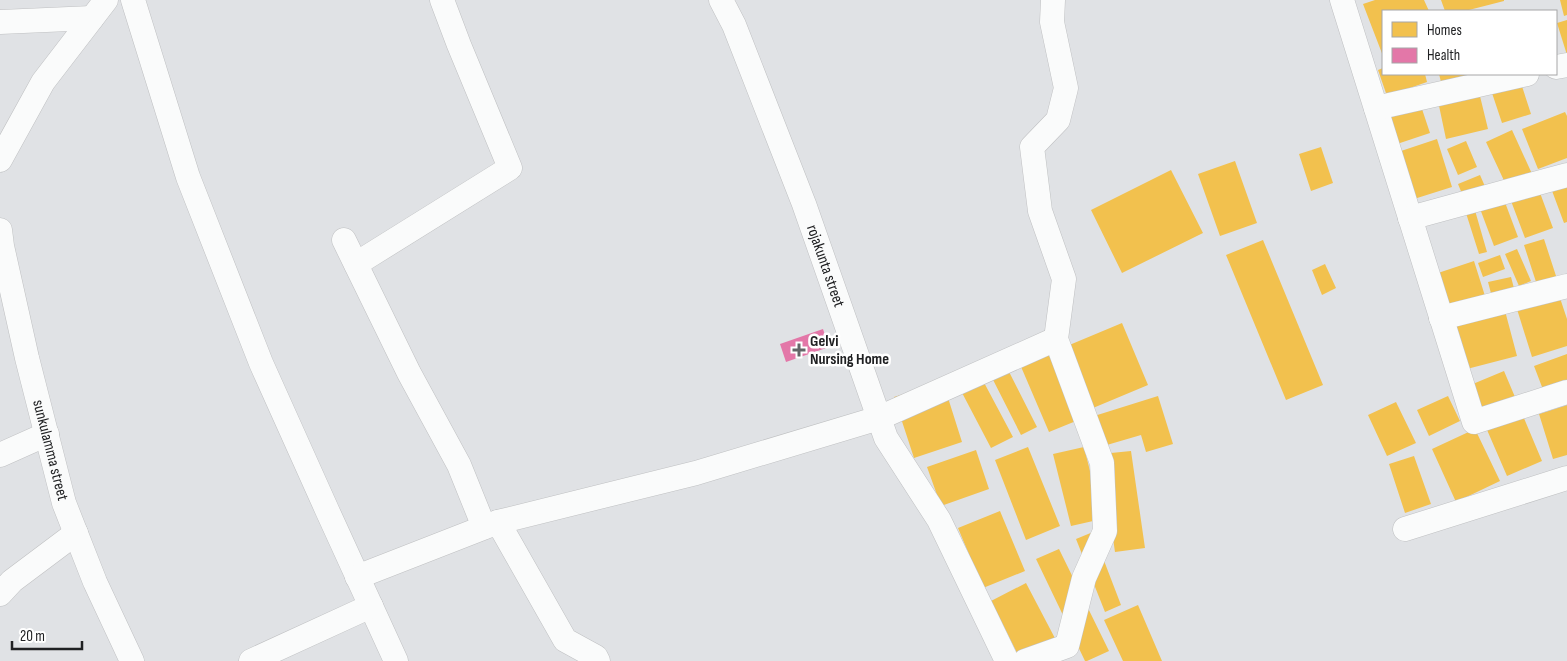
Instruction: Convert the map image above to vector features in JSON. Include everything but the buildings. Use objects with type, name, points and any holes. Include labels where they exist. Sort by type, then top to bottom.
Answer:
[{"type":"street","points":[[133,0],[188,178],[261,363],[396,661]]},
{"type":"street","points":[[356,264],[510,168],[442,0]]},
{"type":"street","name":"rojakunta street","points":[[721,0],[734,25],[804,204],[886,438],[939,520],[1007,660]]},
{"type":"street","points":[[1007,660],[1068,646],[1084,578],[1105,531],[1102,463],[1056,339],[1064,279],[1040,211],[1032,147],[1058,120],[1066,88],[1052,22],[1053,0]]},
{"type":"street","points":[[1342,0],[1474,422],[1567,392]]},
{"type":"street","points":[[0,22],[99,9]]},
{"type":"street","points":[[0,160],[43,82],[99,9]]},
{"type":"street","points":[[1376,108],[1523,75]]},
{"type":"street","points":[[1410,218],[1567,175]]},
{"type":"street","name":"sunkulamma street","points":[[0,230],[27,358],[64,503],[95,582],[132,661]]},
{"type":"street","points":[[344,240],[410,373],[491,525],[565,640],[596,656],[598,661]]},
{"type":"street","points":[[1442,318],[1567,286]]},
{"type":"street","points":[[357,577],[491,525],[696,473],[879,418],[1056,339]]},
{"type":"street","points":[[0,455],[47,434]]},
{"type":"street","points":[[1405,529],[1567,478]]},
{"type":"street","points":[[0,594],[12,581],[76,533]]},
{"type":"street","points":[[251,661],[371,606]]},
{"type":"place","name":"Gelvi Nursing Home","points":[[799,350]]}]
